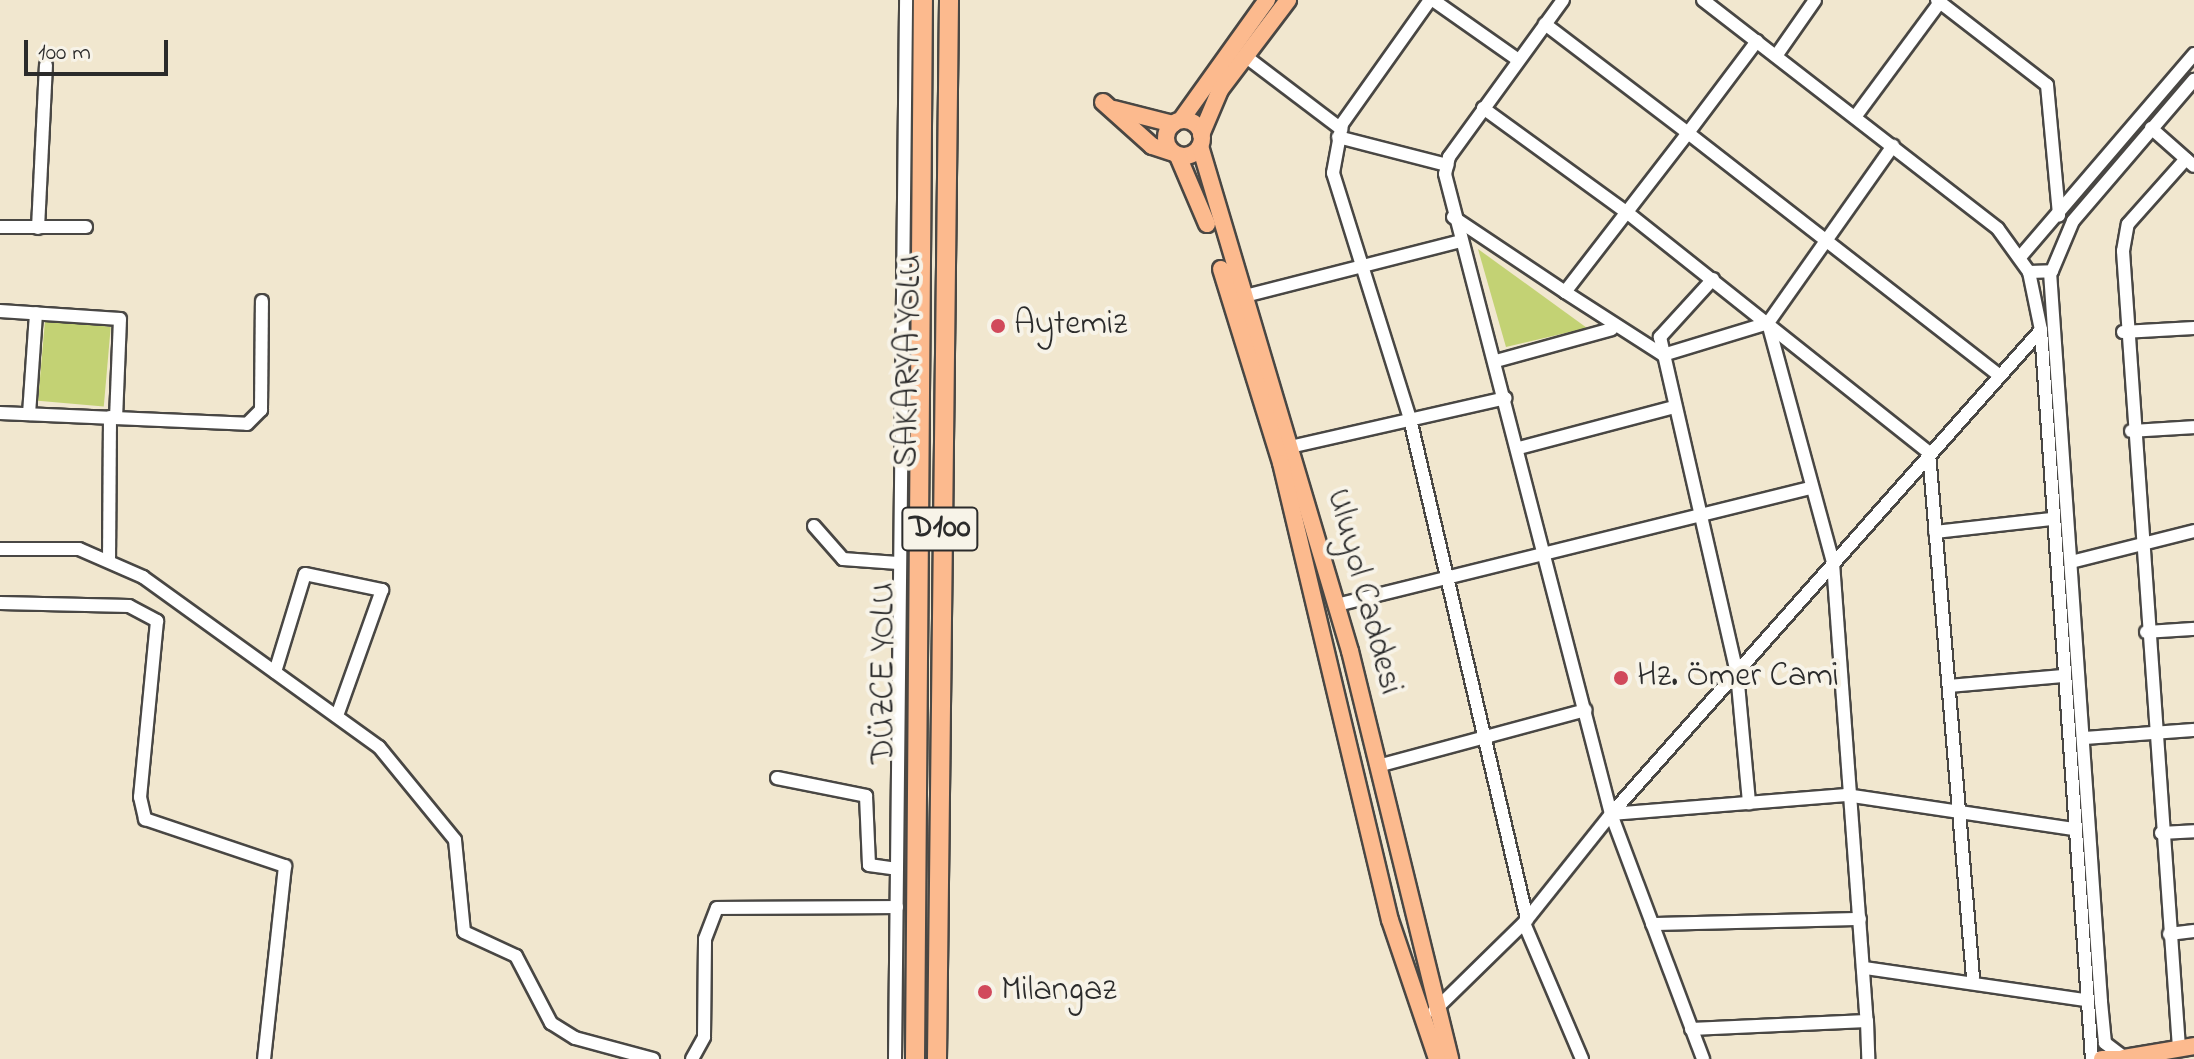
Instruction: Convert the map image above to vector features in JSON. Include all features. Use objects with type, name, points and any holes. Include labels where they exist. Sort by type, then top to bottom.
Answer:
[{"type":"highway","name":"DÜZCE YOLU","points":[[915,1059],[923,0]]},
{"type":"highway","name":"SAKARYA YOLU","points":[[937,1059],[949,0]]},
{"type":"main road","points":[[1175,154],[1165,137],[1267,0]]},
{"type":"main road","points":[[1201,140],[1177,122],[1146,123],[1103,102],[1152,146],[1175,154],[1201,140],[1220,90],[1288,0]]},
{"type":"main road","name":"Uluyol Caddesi","points":[[1201,140],[1241,297],[1337,605],[1378,766],[1434,1012],[1450,1059]]},
{"type":"main road","name":"Uluyol Caddesi","points":[[1175,154],[1209,228],[1281,463],[1390,920],[1437,1059]]},
{"type":"main road","points":[[2102,1059],[2186,1047]]},
{"type":"street","points":[[895,1059],[906,0]]},
{"type":"street","points":[[1517,59],[1431,0],[1340,133],[1333,173],[1410,419],[1526,921],[1582,1059]]},
{"type":"street","points":[[1563,0],[1517,59],[1447,165],[1453,217],[1496,361],[1548,555],[1611,814],[1703,1059]]},
{"type":"street","points":[[1703,0],[1998,229],[2021,256],[2029,272],[2041,330],[2051,519],[2085,1000],[2092,1059]]},
{"type":"street","points":[[1776,56],[1815,0]]},
{"type":"street","points":[[1855,117],[1938,1],[2047,85],[2059,215]]},
{"type":"street","points":[[1545,24],[1998,374]]},
{"type":"street","points":[[1565,292],[1629,214],[1757,41]]},
{"type":"street","points":[[2021,256],[2194,54]]},
{"type":"street","points":[[1245,56],[1340,133],[1447,165]]},
{"type":"street","points":[[38,228],[46,65]]},
{"type":"street","points":[[2124,1058],[2105,1043],[2075,561],[2050,272],[2073,221],[2194,80]]},
{"type":"street","points":[[1483,108],[1629,214],[1929,453],[1949,686],[1955,814],[1973,978]]},
{"type":"street","points":[[2151,128],[2190,162],[2128,224],[2123,332],[2169,934],[2186,1047]]},
{"type":"street","points":[[1453,217],[1565,292],[1612,329],[1663,355],[1768,323],[1893,146]]},
{"type":"street","points":[[0,227],[86,227]]},
{"type":"street","points":[[1998,229],[2034,239],[2058,252]]},
{"type":"street","points":[[1241,297],[1460,241]]},
{"type":"street","points":[[2029,272],[2050,272]]},
{"type":"street","points":[[1713,279],[1660,337],[1698,514],[1737,673],[1749,803]]},
{"type":"street","points":[[0,413],[257,419],[262,301]]},
{"type":"street","points":[[0,311],[120,319],[113,418],[109,561]]},
{"type":"street","points":[[29,414],[36,313]]},
{"type":"street","points":[[1768,323],[1809,488],[1833,563],[1846,795],[1865,968],[1868,1059]]},
{"type":"street","points":[[2123,332],[2194,328]]},
{"type":"street","points":[[1496,361],[1612,329]]},
{"type":"street","points":[[1429,1034],[1434,1012],[1526,921],[1611,814],[1998,374],[2041,330]]},
{"type":"street","points":[[1290,447],[1506,398]]},
{"type":"street","points":[[1519,448],[1674,407]]},
{"type":"street","points":[[2131,431],[2194,427]]},
{"type":"street","points":[[1337,605],[1809,488]]},
{"type":"street","points":[[1935,532],[2051,519]]},
{"type":"street","points":[[814,526],[843,559],[898,563]]},
{"type":"street","points":[[2075,561],[2139,541],[2194,531]]},
{"type":"street","points":[[0,549],[62,546],[109,561],[143,577],[379,747],[455,840],[464,932],[516,956],[551,1023],[575,1038],[653,1059]]},
{"type":"street","points":[[275,672],[305,574],[382,590],[337,716]]},
{"type":"street","points":[[0,603],[129,606],[157,621],[140,797],[145,819],[285,866],[264,1059]]},
{"type":"street","points":[[2146,632],[2194,629]]},
{"type":"street","points":[[1949,686],[2063,676]]},
{"type":"street","points":[[1378,766],[1586,710]]},
{"type":"street","points":[[2084,738],[2194,730]]},
{"type":"street","points":[[777,778],[866,796],[869,865],[897,869]]},
{"type":"street","points":[[1611,814],[1846,795],[1955,814],[2073,829]]},
{"type":"street","points":[[2161,833],[2194,831]]},
{"type":"street","points":[[692,1059],[704,1037],[705,939],[717,908],[897,907]]},
{"type":"street","points":[[1652,924],[1860,919]]},
{"type":"street","points":[[2169,934],[2194,931]]},
{"type":"street","points":[[1865,968],[1973,978],[2085,1000]]},
{"type":"street","points":[[1691,1029],[1867,1021]]},
{"type":"green space","points":[[1478,249],[1587,328],[1506,347]]},
{"type":"green space","points":[[45,321],[111,327],[104,406],[38,401]]},
{"type":"place","name":"Aytemiz","points":[[998,326]]},
{"type":"place","name":"Hz. Ömer Cami","points":[[1621,678]]},
{"type":"place","name":"Milangaz","points":[[985,992]]}]
